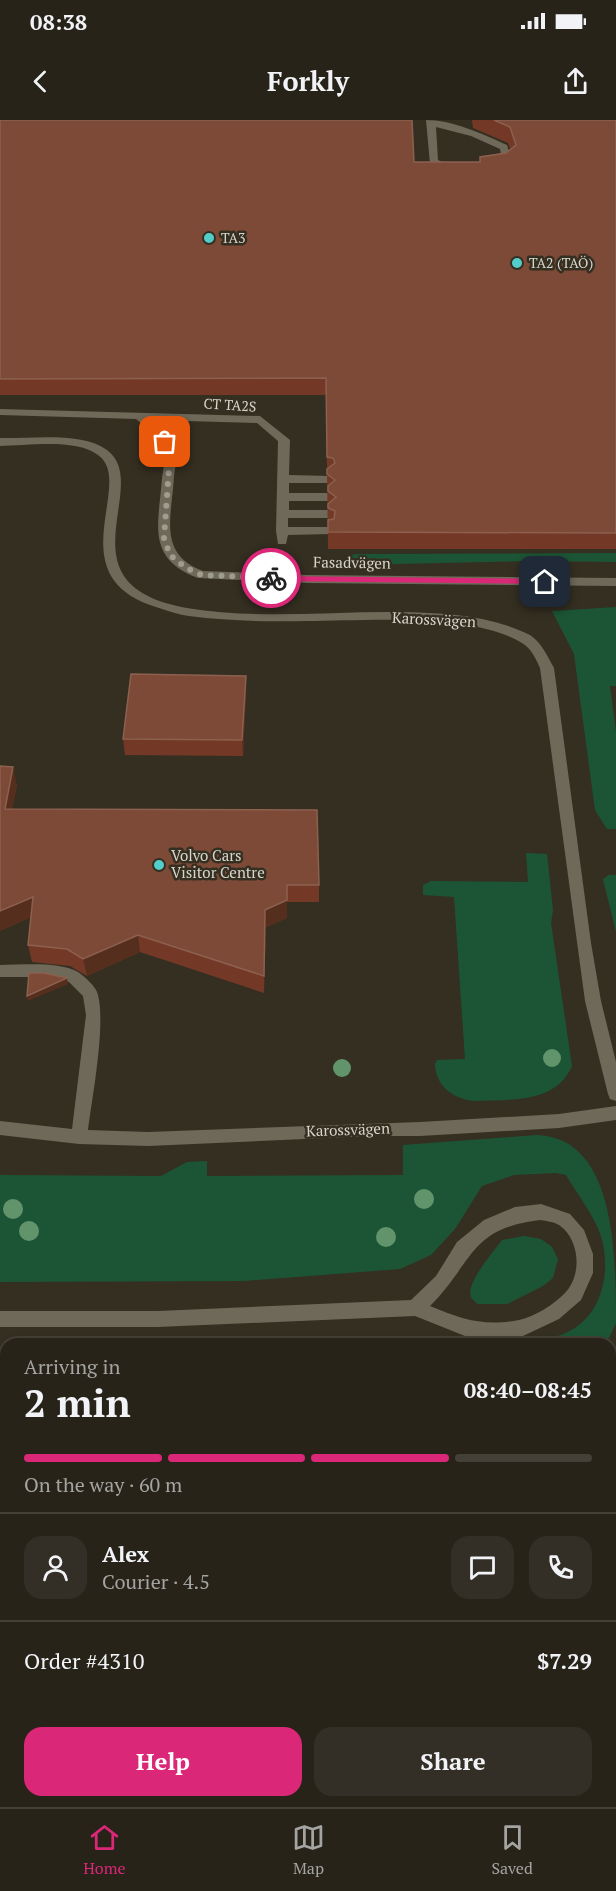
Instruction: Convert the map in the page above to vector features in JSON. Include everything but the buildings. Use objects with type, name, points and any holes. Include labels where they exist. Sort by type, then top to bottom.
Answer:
[{"type":"street","points":[[464,169],[453,169],[433,162],[431,122],[474,134],[504,147],[507,162],[488,169]]},
{"type":"street","points":[[0,412],[139,416]]},
{"type":"street","name":"CT TA2S","points":[[139,416],[260,420],[284,440],[282,536],[328,531]]},
{"type":"street","name":"Fasadvägen","points":[[139,416],[158,430],[170,454],[164,538],[170,555],[186,568],[202,575],[286,579],[616,582]]},
{"type":"street","name":"Karossvägen","points":[[0,442],[71,443],[102,452],[110,461],[115,472],[109,561],[120,583],[147,602],[170,609],[211,615],[438,618],[480,622],[506,629],[527,640],[540,653],[547,668],[593,1001],[616,1094]]},
{"type":"street","points":[[284,479],[327,479]]},
{"type":"street","points":[[283,496],[327,496]]},
{"type":"street","points":[[283,514],[328,514]]},
{"type":"street","points":[[0,970],[46,970],[73,977],[90,993],[94,1015],[79,1137]]},
{"type":"street","name":"Karossvägen","points":[[0,1128],[79,1137],[148,1139],[371,1129],[420,1129],[560,1121],[616,1113]]},
{"type":"street","points":[[0,1319],[158,1319],[415,1308],[470,1330],[495,1331],[523,1328],[553,1313],[575,1294],[584,1273],[585,1254],[578,1235],[564,1219],[541,1212],[515,1215],[490,1225],[463,1248],[442,1282],[415,1308]]},
{"type":"green space","points":[[616,553],[616,562],[534,561],[349,565],[346,559],[358,554]]},
{"type":"green space","points":[[616,607],[616,686],[610,686],[616,732],[616,829],[607,829],[595,810],[574,654],[552,611]]},
{"type":"green space","points":[[526,853],[547,854],[553,910],[551,923],[572,1066],[564,1079],[554,1088],[542,1094],[515,1099],[473,1101],[458,1097],[446,1090],[436,1072],[437,1060],[465,1059],[454,897],[423,895],[423,885],[431,881],[528,882]]},
{"type":"green space","points":[[609,875],[616,875],[616,932],[603,879]]},
{"type":"green space","points":[[537,1135],[563,1141],[583,1156],[597,1178],[612,1234],[616,1323],[609,1338],[552,1338],[574,1329],[588,1317],[600,1296],[605,1272],[604,1248],[598,1228],[566,1175],[556,1173],[514,1175],[482,1186],[455,1229],[431,1255],[400,1269],[244,1281],[0,1282],[0,1175],[161,1176],[187,1162],[207,1161],[207,1176],[403,1175],[403,1145]]},
{"type":"green space","points":[[524,1236],[541,1239],[552,1247],[558,1259],[553,1278],[543,1286],[507,1304],[478,1304],[471,1298],[470,1291],[481,1268],[502,1240]]},
{"type":"way so far","points":[[165,442],[170,454],[164,538],[170,555],[186,568],[202,575],[222,578],[271,578]]},
{"type":"place","name":"TA3","points":[[209,238]]},
{"type":"place","name":"TA2 (TAÖ)","points":[[517,263]]},
{"type":"place","name":"Volvo Cars Visitor Centre","points":[[159,865]]},
{"type":"route","points":[[271,578],[545,582]]}]
